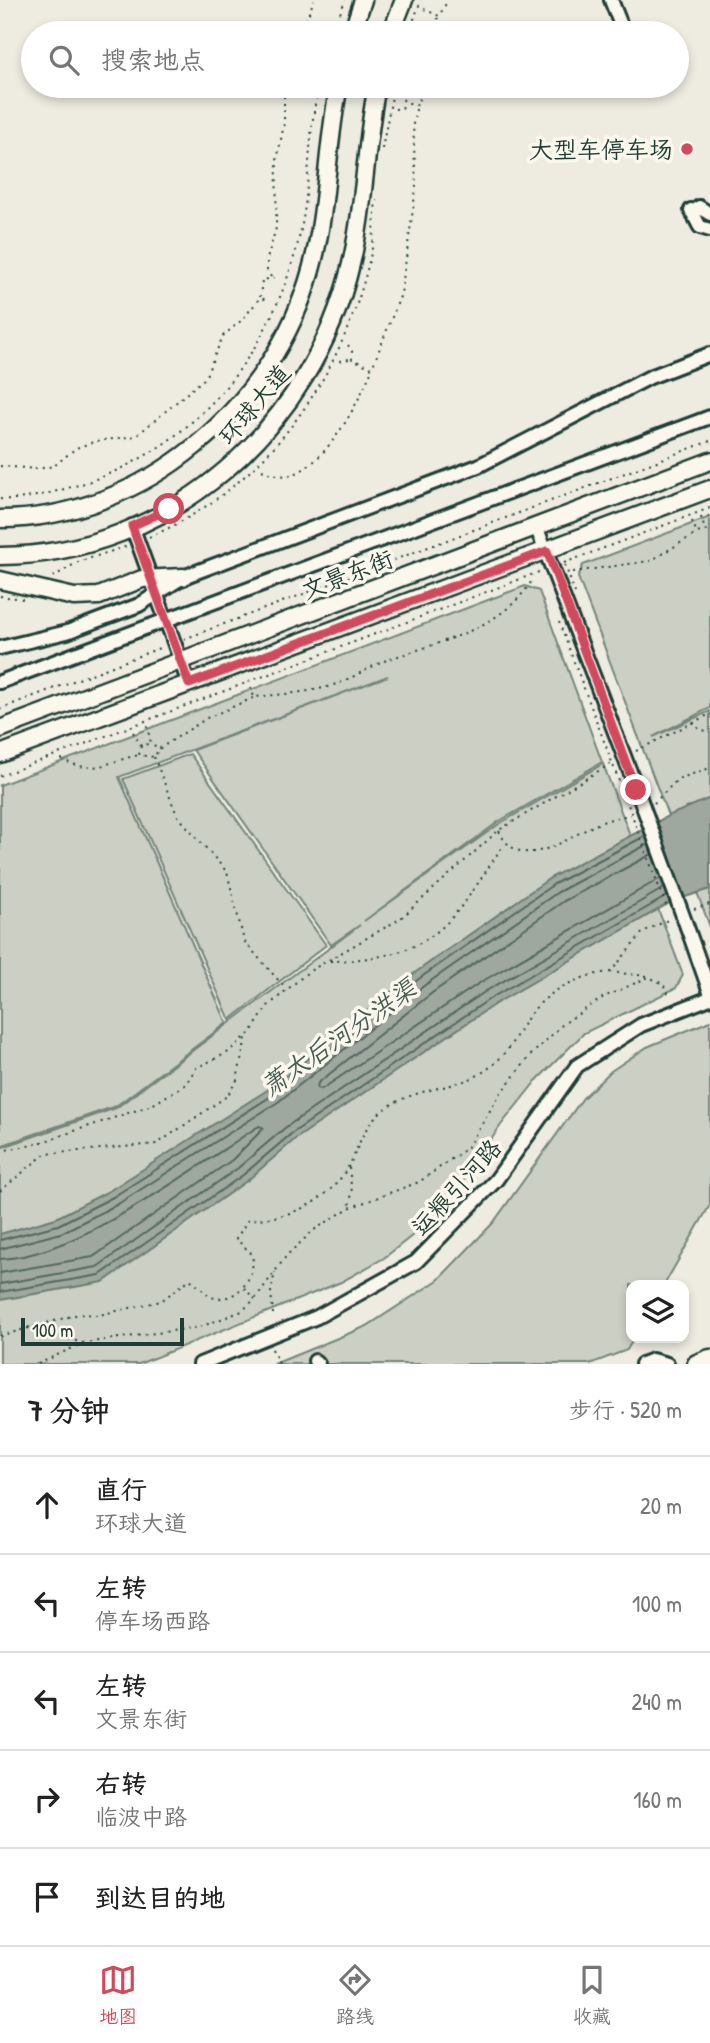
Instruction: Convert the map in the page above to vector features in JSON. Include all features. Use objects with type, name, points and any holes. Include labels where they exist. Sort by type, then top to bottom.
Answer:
[{"type":"highway","points":[[697,1364],[710,1359]]},
{"type":"main road","points":[[356,21],[363,0]]},
{"type":"main road","points":[[396,21],[404,0]]},
{"type":"main road","name":"环球大道","points":[[0,520],[77,507],[131,486],[197,445],[245,398],[282,341],[312,269],[337,98]]},
{"type":"main road","name":"环球大道","points":[[0,556],[70,547],[132,526],[190,496],[234,463],[270,429],[310,373],[337,312],[352,263],[375,98]]},
{"type":"main road","name":"文景东街","points":[[0,729],[710,461]]},
{"type":"main road","name":"文景东街","points":[[0,754],[189,684],[547,563],[710,489]]},
{"type":"main road","points":[[0,580],[74,597],[99,596],[154,586],[183,577]]},
{"type":"street","points":[[611,0],[619,21]]},
{"type":"street","points":[[700,211],[700,228],[710,230]]},
{"type":"street","points":[[183,577],[478,466],[650,377],[710,354]]},
{"type":"street","points":[[0,682],[710,417]]},
{"type":"street","points":[[132,526],[189,684]]},
{"type":"street","points":[[536,526],[618,760],[636,790],[710,992]]},
{"type":"street","points":[[0,648],[67,632],[139,605],[154,586]]},
{"type":"street","name":"运粮引河路","points":[[201,1364],[317,1317],[416,1262],[496,1180],[577,1066],[641,1025],[710,998]]},
{"type":"street","points":[[642,1364],[652,1360],[667,1364]]},
{"type":"path","points":[[306,21],[314,0]]},
{"type":"path","points":[[337,21],[345,0]]},
{"type":"path","points":[[413,21],[421,0]]},
{"type":"path","points":[[438,21],[448,0]]},
{"type":"path","points":[[424,9],[439,16]]},
{"type":"path","points":[[0,466],[37,469],[54,466],[76,448],[96,441],[136,436],[205,378],[223,336],[242,320],[260,298],[261,280],[273,277],[267,270],[267,259],[276,228],[277,160],[284,124],[282,98]]},
{"type":"path","points":[[0,499],[56,492],[103,478],[150,455],[196,420],[232,382],[264,334],[282,291],[300,233],[318,98]]},
{"type":"path","points":[[402,98],[405,102],[417,105]]},
{"type":"path","points":[[262,470],[273,475],[292,475],[313,461],[349,417],[394,319],[404,281],[416,188],[413,124],[419,98]]},
{"type":"path","points":[[395,109],[402,107],[405,102]]},
{"type":"path","points":[[260,298],[267,300]]},
{"type":"path","points":[[348,345],[352,351],[352,359]]},
{"type":"path","points":[[340,361],[352,359],[372,368]]},
{"type":"path","points":[[0,709],[710,440]]},
{"type":"path","points":[[0,776],[547,563],[710,508]]},
{"type":"path","points":[[708,515],[710,522]]},
{"type":"path","points":[[701,517],[705,531]]},
{"type":"path","points":[[692,521],[697,533]]},
{"type":"path","points":[[573,572],[650,561],[697,533],[710,529]]},
{"type":"path","points":[[542,577],[547,563]]},
{"type":"path","points":[[154,757],[159,749],[207,718],[254,697],[336,684],[390,658],[442,643],[484,623],[508,607],[523,594],[531,582]]},
{"type":"path","points":[[556,614],[618,760],[670,919],[643,932],[611,972]]},
{"type":"path","points":[[251,687],[254,697]]},
{"type":"path","points":[[0,1151],[33,1145],[152,1105],[186,1084],[196,1068],[227,1053],[247,1035],[268,1006],[286,989],[400,919],[499,830],[618,760],[710,714]]},
{"type":"path","points":[[693,721],[699,729],[710,732]]},
{"type":"path","points":[[148,726],[151,743],[159,749]]},
{"type":"path","points":[[133,732],[141,746],[139,755]]},
{"type":"path","points":[[141,746],[151,743]]},
{"type":"path","points":[[61,759],[80,769],[92,769],[139,755],[154,757]]},
{"type":"path","points":[[154,757],[177,815],[227,872],[244,941],[286,989]]},
{"type":"path","points":[[650,806],[678,779],[710,768]]},
{"type":"path","points":[[499,830],[505,843],[517,849],[547,850],[594,825],[635,814]]},
{"type":"path","points":[[329,961],[368,960],[401,951],[432,936],[448,925],[464,907],[505,843]]},
{"type":"path","points":[[693,910],[710,904]]},
{"type":"path","points":[[0,1336],[27,1326],[79,1314],[99,1315],[161,1301],[190,1279],[211,1297],[229,1297],[243,1287],[253,1273],[255,1264],[252,1254],[236,1239],[247,1221],[275,1217],[310,1206],[341,1180],[367,1127],[381,1112],[404,1097],[484,1072],[506,1054],[533,1011],[552,995],[591,974],[611,972],[649,977],[663,984],[669,995]]},
{"type":"path","points":[[38,1364],[83,1343],[119,1336],[160,1335],[200,1327],[242,1311],[255,1299],[287,1255],[314,1230],[349,1208],[419,1182],[446,1166],[467,1148],[502,1091],[531,1055],[555,1032],[604,997],[649,977]]},
{"type":"path","points":[[0,1191],[44,1154],[157,1144],[227,1096],[237,1080],[247,1035]]},
{"type":"path","points":[[348,1167],[352,1194],[349,1208]]},
{"type":"path","points":[[273,1314],[271,1291],[276,1271]]},
{"type":"path","points":[[243,1287],[255,1299]]},
{"type":"path","points":[[27,1326],[83,1343]]},
{"type":"path","points":[[267,1337],[279,1364]]},
{"type":"shaded area","points":[[710,517],[710,708],[653,737],[710,711],[710,927],[578,577],[583,565]]},
{"type":"shaded area","points":[[525,586],[539,591],[602,762],[498,822],[364,921],[499,824],[603,764],[683,975],[676,988],[584,1033],[536,1081],[501,1125],[442,1212],[384,1258],[341,1282],[139,1364],[0,1364],[0,1148],[116,1108],[360,925],[331,945],[193,750],[388,676],[119,777],[227,1023],[116,1106],[0,1146],[0,785]]},
{"type":"shaded area","points":[[190,754],[326,945],[230,1020],[123,779]]},
{"type":"shaded area","points":[[710,1021],[710,1205],[667,1280],[626,1280],[626,1343],[631,1343],[627,1350],[590,1364],[274,1364],[367,1326],[438,1280],[493,1223],[583,1098],[611,1071],[647,1047]]},
{"type":"water","name":"萧太后河分洪渠","points":[[710,798],[710,889],[673,901],[495,1004],[294,1140],[248,1180],[103,1282],[0,1300],[0,1234],[56,1218],[109,1191],[269,1089],[416,972],[550,878],[668,816]]},
{"type":"place","name":"大型车停车场","points":[[687,149]]},
{"type":"route","points":[[169,509],[132,526],[189,684],[547,551],[636,790]]}]
